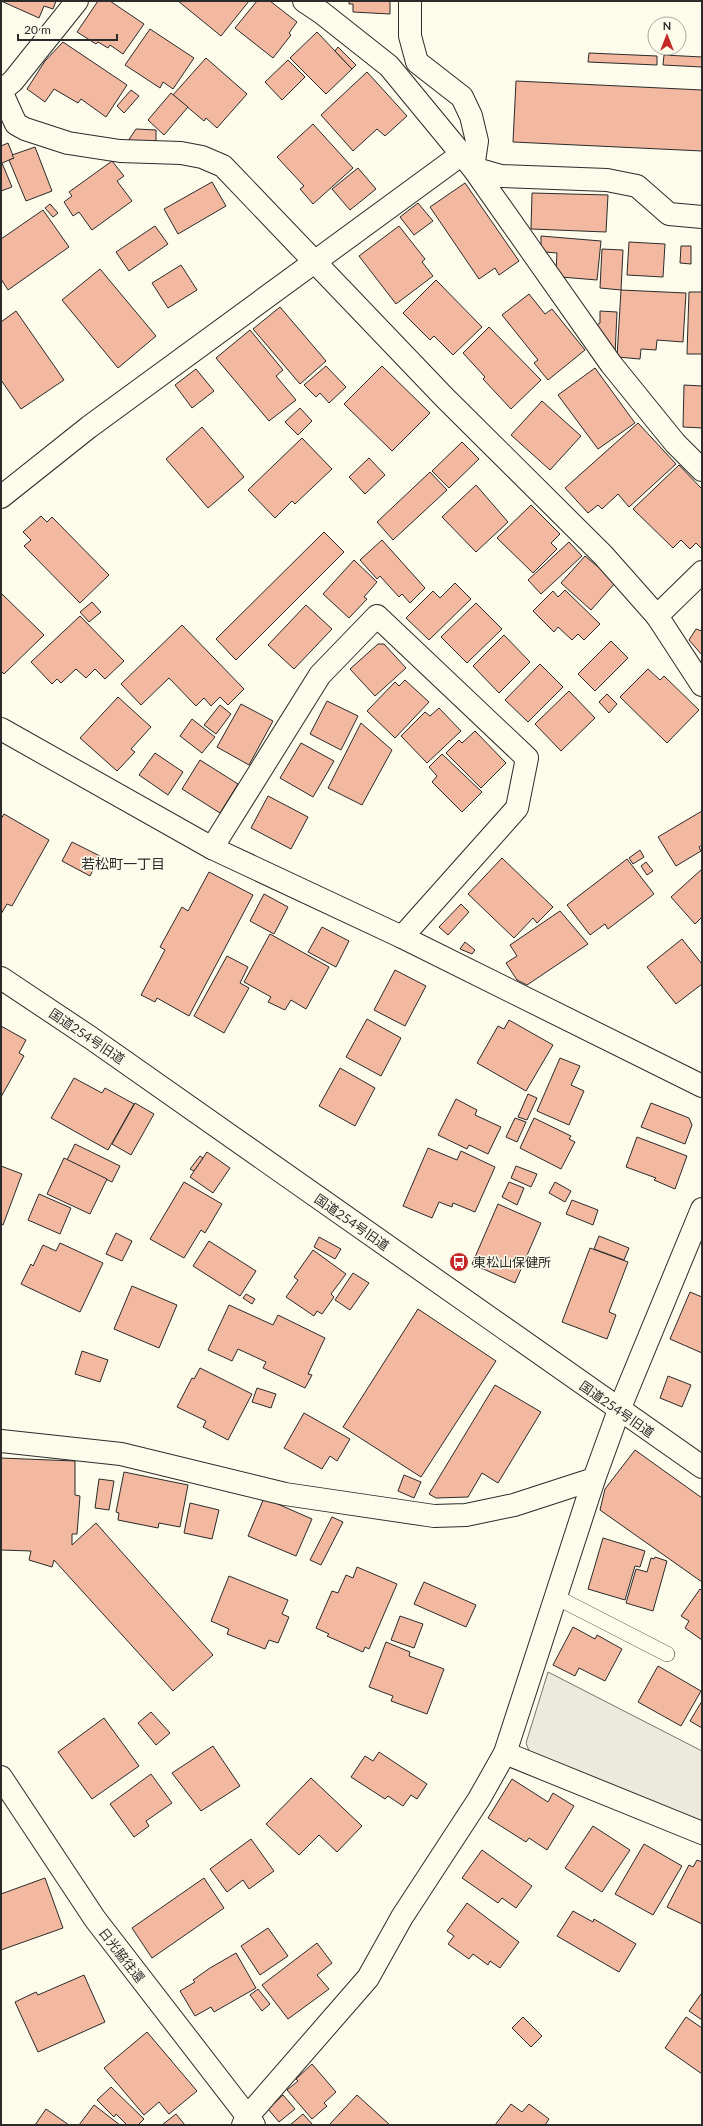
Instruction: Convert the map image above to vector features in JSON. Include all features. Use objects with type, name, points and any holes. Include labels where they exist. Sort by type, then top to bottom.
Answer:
[{"type":"street","points":[[77,1],[13,81],[1,91],[8,128],[25,129],[68,143],[120,151],[181,153],[202,157],[223,166],[444,398],[603,555],[658,616],[702,685]]},
{"type":"street","points":[[304,1],[324,7],[389,66],[467,161],[611,364],[675,443],[702,470]]},
{"type":"street","points":[[1,497],[89,427],[315,263],[467,161],[477,141],[471,116],[462,97],[417,62],[410,36],[410,1]]},
{"type":"street","points":[[467,161],[500,176],[607,180],[637,186],[670,214],[702,217]]},
{"type":"street","points":[[658,616],[702,572]]},
{"type":"street","points":[[212,848],[320,675],[377,616],[527,758],[516,808],[402,937]]},
{"type":"street","points":[[1,729],[212,848],[402,937],[702,1086]]},
{"type":"street","name":"国道254号旧道","points":[[1,978],[91,1038],[702,1468]]},
{"type":"street","points":[[248,2122],[368,1978],[402,1917],[479,1799],[505,1754],[594,1479],[619,1410],[702,1209]]},
{"type":"street","points":[[1,1441],[121,1454],[285,1494],[434,1516],[466,1515],[514,1505],[594,1479]]},
{"type":"street","points":[[505,1754],[702,1834]]},
{"type":"street","name":"日光脇往還","points":[[4,1789],[95,1919],[248,2122]]},
{"type":"lane","points":[[556,1597],[667,1654]]},
{"type":"shaded area","points":[[548,1672],[702,1751],[702,1822],[531,1756],[526,1743]]},
{"type":"building","points":[[1,1],[56,1],[53,9],[44,6],[39,18]]},
{"type":"building","points":[[98,1],[110,1],[144,24],[123,54],[110,45],[108,48],[98,42],[96,44],[77,32]]},
{"type":"building","points":[[178,1],[249,1],[221,36]]},
{"type":"building","points":[[257,1],[270,1],[297,22],[289,33],[291,35],[273,58],[235,28]]},
{"type":"building","points":[[349,1],[390,1],[390,14],[353,12],[353,4],[349,4]]},
{"type":"building","points":[[150,29],[194,58],[173,89],[163,82],[160,88],[125,65]]},
{"type":"building","points":[[317,32],[352,69],[326,94],[290,58]]},
{"type":"building","points":[[63,42],[127,85],[106,117],[81,99],[78,103],[54,89],[45,102],[27,89],[45,61]]},
{"type":"building","points":[[338,47],[356,65],[352,69],[335,51]]},
{"type":"building","points":[[589,53],[657,56],[657,65],[588,62]]},
{"type":"building","points":[[664,56],[702,57],[702,67],[663,65]]},
{"type":"building","points":[[206,58],[247,94],[217,128],[206,118],[204,121],[173,95]]},
{"type":"building","points":[[288,60],[305,77],[282,100],[265,82]]},
{"type":"building","points":[[367,72],[407,116],[385,136],[377,129],[353,151],[321,115]]},
{"type":"building","points":[[516,81],[702,90],[702,151],[513,142]]},
{"type":"building","points":[[131,90],[139,96],[124,113],[117,106]]},
{"type":"building","points":[[171,93],[188,107],[164,135],[148,120]]},
{"type":"building","points":[[313,124],[353,168],[313,204],[300,189],[304,186],[277,157]]},
{"type":"building","points":[[136,129],[156,130],[156,142],[128,141]]},
{"type":"building","points":[[8,143],[14,158],[2,163],[12,187],[1,191],[1,146]]},
{"type":"building","points":[[35,147],[52,191],[26,201],[9,160],[14,158],[12,155]]},
{"type":"building","points":[[112,161],[124,176],[117,181],[132,201],[92,230],[79,212],[73,216],[64,202],[72,196],[69,192]]},
{"type":"building","points":[[358,168],[376,189],[350,210],[332,189]]},
{"type":"building","points":[[212,182],[226,206],[178,234],[164,209]]},
{"type":"building","points":[[465,183],[519,261],[499,275],[495,268],[479,279],[430,207]]},
{"type":"building","points":[[532,193],[608,195],[606,232],[531,229]]},
{"type":"building","points":[[418,203],[433,221],[414,235],[400,217]]},
{"type":"building","points":[[50,204],[58,213],[53,217],[45,208]]},
{"type":"building","points":[[43,210],[69,247],[8,290],[1,279],[1,239]]},
{"type":"building","points":[[155,226],[168,244],[129,271],[116,252]]},
{"type":"building","points":[[399,226],[425,259],[422,262],[433,276],[396,304],[359,256]]},
{"type":"building","points":[[541,236],[601,241],[597,280],[561,277],[556,270],[557,253],[545,252],[541,247]]},
{"type":"building","points":[[629,242],[665,244],[663,277],[627,275]]},
{"type":"building","points":[[681,246],[691,246],[691,264],[680,263]]},
{"type":"building","points":[[602,249],[623,250],[621,290],[600,288]]},
{"type":"building","points":[[181,265],[197,290],[168,308],[152,283]]},
{"type":"building","points":[[100,269],[156,336],[118,368],[62,300]]},
{"type":"building","points":[[436,280],[482,327],[453,355],[434,336],[430,340],[403,313]]},
{"type":"building","points":[[621,290],[686,293],[683,342],[657,340],[656,350],[641,349],[640,359],[617,357]]},
{"type":"building","points":[[689,292],[702,292],[702,354],[687,354]]},
{"type":"building","points":[[529,294],[545,314],[552,309],[585,350],[548,380],[534,363],[538,360],[502,315]]},
{"type":"building","points":[[280,307],[326,361],[300,384],[253,329]]},
{"type":"building","points":[[16,311],[64,380],[21,409],[1,380],[1,322]]},
{"type":"building","points":[[600,311],[617,312],[615,355],[595,326],[600,323]]},
{"type":"building","points":[[489,327],[541,380],[511,409],[483,379],[485,377],[463,353]]},
{"type":"building","points":[[250,330],[283,370],[276,376],[296,400],[269,421],[216,358]]},
{"type":"building","points":[[326,366],[346,387],[329,403],[320,393],[316,397],[304,385]]},
{"type":"building","points":[[382,366],[430,413],[392,451],[344,404]]},
{"type":"building","points":[[595,368],[635,423],[598,449],[558,395]]},
{"type":"building","points":[[196,369],[214,391],[192,408],[175,385]]},
{"type":"building","points":[[684,385],[702,386],[702,428],[683,427]]},
{"type":"building","points":[[542,401],[581,436],[550,470],[511,435]]},
{"type":"building","points":[[300,408],[312,421],[298,435],[285,422]]},
{"type":"building","points":[[638,423],[676,464],[629,507],[618,494],[602,509],[598,505],[588,513],[565,488]]},
{"type":"building","points":[[202,427],[244,477],[208,508],[166,459]]},
{"type":"building","points":[[302,438],[332,469],[295,504],[292,501],[275,518],[248,490]]},
{"type":"building","points":[[462,442],[479,459],[449,488],[432,471]]},
{"type":"building","points":[[369,458],[385,475],[365,494],[349,477]]},
{"type":"building","points":[[679,465],[702,489],[702,549],[696,543],[690,549],[681,540],[673,548],[633,509]]},
{"type":"building","points":[[430,472],[447,490],[393,540],[377,522]]},
{"type":"building","points":[[476,485],[508,522],[476,552],[442,517]]},
{"type":"building","points":[[531,505],[560,534],[551,543],[557,549],[533,573],[497,538]]},
{"type":"building","points":[[41,516],[47,522],[52,517],[109,575],[80,603],[24,546],[31,540],[23,532]]},
{"type":"building","points":[[324,532],[344,552],[236,660],[216,639]]},
{"type":"building","points":[[382,540],[425,588],[410,603],[402,594],[399,597],[380,576],[377,579],[360,560]]},
{"type":"building","points":[[569,542],[582,556],[541,594],[528,580]]},
{"type":"building","points":[[585,556],[616,582],[591,610],[561,583]]},
{"type":"building","points":[[354,560],[377,582],[364,597],[367,599],[349,618],[323,594]]},
{"type":"building","points":[[455,583],[471,599],[429,640],[406,618],[433,591],[440,598]]},
{"type":"building","points":[[565,590],[600,624],[584,640],[578,634],[572,640],[558,627],[554,632],[533,611],[553,591],[558,597]]},
{"type":"building","points":[[1,593],[44,635],[4,674],[1,671]]},
{"type":"building","points":[[92,602],[101,612],[89,622],[80,612]]},
{"type":"building","points":[[476,603],[502,629],[467,663],[441,637]]},
{"type":"building","points":[[306,605],[332,629],[294,669],[268,645]]},
{"type":"building","points":[[80,616],[124,661],[105,679],[95,669],[86,678],[76,669],[61,683],[57,679],[52,684],[31,662]]},
{"type":"building","points":[[182,625],[244,689],[228,705],[220,697],[211,706],[204,698],[196,706],[169,678],[141,705],[121,684]]},
{"type":"building","points":[[696,629],[702,631],[702,655],[689,640]]},
{"type":"building","points":[[504,635],[530,662],[499,693],[473,666]]},
{"type":"building","points":[[611,641],[628,658],[595,691],[578,674]]},
{"type":"building","points":[[378,644],[384,644],[406,668],[375,696],[350,669]]},
{"type":"building","points":[[540,664],[563,687],[528,722],[505,700]]},
{"type":"building","points":[[648,669],[660,680],[664,676],[699,710],[667,743],[620,697]]},
{"type":"building","points":[[405,680],[429,702],[395,738],[367,711],[395,682],[399,686]]},
{"type":"building","points":[[569,691],[595,718],[561,751],[535,724]]},
{"type":"building","points":[[607,694],[617,704],[609,713],[599,702]]},
{"type":"building","points":[[118,697],[151,727],[131,749],[135,752],[117,771],[80,738]]},
{"type":"building","points":[[327,701],[358,716],[341,750],[310,734]]},
{"type":"building","points":[[241,704],[273,721],[249,765],[217,747]]},
{"type":"building","points":[[220,705],[231,714],[216,734],[204,725]]},
{"type":"building","points":[[439,708],[461,731],[427,763],[401,736],[425,712],[430,716]]},
{"type":"building","points":[[192,719],[215,737],[202,753],[180,736]]},
{"type":"building","points":[[361,723],[392,750],[362,805],[328,788]]},
{"type":"building","points":[[475,731],[506,763],[481,788],[446,753],[459,740],[462,743]]},
{"type":"building","points":[[301,743],[334,761],[313,797],[280,778]]},
{"type":"building","points":[[155,753],[183,772],[168,795],[139,775]]},
{"type":"building","points":[[442,754],[482,792],[462,812],[432,782],[437,776],[429,767]]},
{"type":"building","points":[[200,760],[238,784],[220,813],[182,789]]},
{"type":"building","points":[[268,796],[308,817],[291,849],[251,828]]},
{"type":"building","points":[[702,811],[702,845],[699,847],[701,851],[676,866],[658,837]]},
{"type":"building","points":[[4,814],[49,840],[12,906],[7,904],[1,914],[1,819]]},
{"type":"building","points":[[72,842],[100,856],[90,876],[62,861]]},
{"type":"building","points":[[640,850],[644,857],[633,864],[629,858]]},
{"type":"building","points":[[502,858],[553,907],[537,923],[533,918],[514,938],[468,894]]},
{"type":"building","points":[[627,859],[654,894],[608,929],[605,924],[590,935],[567,905]]},
{"type":"building","points":[[646,862],[653,871],[647,875],[641,866]]},
{"type":"building","points":[[702,869],[702,917],[695,924],[671,897]]},
{"type":"building","points":[[209,872],[253,895],[189,1016],[157,998],[155,1002],[141,995],[165,950],[160,947],[182,907],[188,911]]},
{"type":"building","points":[[264,894],[288,907],[274,934],[250,921]]},
{"type":"building","points":[[461,904],[469,912],[448,935],[439,927]]},
{"type":"building","points":[[560,911],[588,944],[527,985],[517,980],[506,963],[517,956],[510,945]]},
{"type":"building","points":[[322,927],[349,941],[336,967],[308,952]]},
{"type":"building","points":[[270,934],[329,967],[306,1009],[291,1000],[285,1010],[268,1002],[271,997],[244,982]]},
{"type":"building","points":[[682,939],[702,964],[702,984],[676,1004],[647,967]]},
{"type":"building","points":[[465,942],[475,950],[472,954],[460,949]]},
{"type":"building","points":[[227,956],[248,967],[240,983],[249,988],[224,1033],[194,1016]]},
{"type":"building","points":[[395,970],[426,986],[405,1026],[374,1010]]},
{"type":"building","points":[[367,1019],[401,1038],[381,1076],[346,1057]]},
{"type":"building","points":[[509,1020],[553,1045],[526,1091],[477,1063],[498,1026],[504,1029]]},
{"type":"building","points":[[1,1026],[26,1040],[19,1053],[24,1056],[1,1097]]},
{"type":"building","points":[[560,1058],[580,1066],[571,1085],[584,1091],[569,1125],[537,1111]]},
{"type":"building","points":[[340,1068],[375,1088],[355,1126],[319,1106]]},
{"type":"building","points":[[74,1078],[102,1093],[105,1088],[134,1104],[108,1150],[51,1118]]},
{"type":"building","points":[[528,1094],[537,1098],[527,1120],[518,1117]]},
{"type":"building","points":[[456,1099],[477,1110],[475,1115],[501,1127],[488,1154],[469,1145],[467,1149],[438,1135]]},
{"type":"building","points":[[135,1103],[154,1114],[131,1155],[112,1144]]},
{"type":"building","points":[[651,1103],[689,1118],[692,1125],[685,1144],[641,1127]]},
{"type":"building","points":[[515,1118],[526,1122],[517,1142],[506,1137]]},
{"type":"building","points":[[534,1118],[571,1136],[569,1139],[575,1142],[561,1169],[520,1148]]},
{"type":"building","points":[[637,1137],[687,1156],[675,1189],[654,1180],[656,1178],[626,1167]]},
{"type":"building","points":[[75,1144],[120,1166],[112,1182],[67,1160]]},
{"type":"building","points":[[428,1148],[457,1160],[461,1151],[495,1167],[475,1212],[453,1203],[452,1207],[439,1202],[432,1218],[403,1206]]},
{"type":"building","points":[[207,1152],[230,1168],[213,1193],[190,1177]]},
{"type":"building","points":[[200,1156],[203,1158],[194,1171],[190,1169]]},
{"type":"building","points":[[64,1158],[107,1179],[90,1214],[47,1194]]},
{"type":"building","points":[[1,1166],[22,1174],[3,1225],[1,1224]]},
{"type":"building","points":[[516,1166],[537,1174],[531,1187],[511,1178]]},
{"type":"building","points":[[184,1182],[222,1204],[205,1233],[201,1230],[184,1258],[150,1239]]},
{"type":"building","points":[[509,1182],[524,1188],[517,1205],[502,1197]]},
{"type":"building","points":[[555,1182],[571,1191],[565,1202],[549,1193]]},
{"type":"building","points":[[39,1194],[71,1208],[60,1234],[28,1220]]},
{"type":"building","points":[[572,1200],[598,1210],[593,1225],[566,1214]]},
{"type":"building","points":[[498,1204],[541,1223],[515,1283],[472,1264]]},
{"type":"building","points":[[116,1233],[132,1241],[122,1261],[106,1254]]},
{"type":"building","points":[[599,1236],[629,1248],[624,1260],[594,1249]]},
{"type":"building","points":[[319,1237],[341,1249],[335,1259],[314,1247]]},
{"type":"building","points":[[209,1241],[256,1271],[240,1296],[193,1266]]},
{"type":"building","points":[[60,1243],[103,1263],[80,1312],[21,1284],[31,1264],[33,1266],[43,1245],[56,1251]]},
{"type":"building","points":[[590,1248],[628,1262],[609,1312],[616,1315],[607,1339],[562,1322]]},
{"type":"building","points":[[313,1250],[346,1274],[331,1294],[334,1297],[322,1314],[317,1311],[314,1316],[286,1297],[298,1280],[294,1277]]},
{"type":"building","points":[[353,1273],[369,1283],[350,1310],[335,1300]]},
{"type":"building","points":[[132,1286],[177,1305],[159,1348],[114,1329]]},
{"type":"building","points":[[690,1292],[702,1297],[702,1353],[670,1339]]},
{"type":"building","points":[[246,1294],[255,1299],[252,1304],[243,1298]]},
{"type":"building","points":[[229,1305],[273,1325],[278,1315],[325,1338],[308,1374],[312,1375],[305,1388],[263,1368],[266,1362],[238,1349],[232,1361],[208,1350]]},
{"type":"building","points":[[418,1309],[496,1361],[421,1477],[343,1427]]},
{"type":"building","points":[[82,1351],[108,1360],[100,1382],[75,1374]]},
{"type":"building","points":[[200,1368],[252,1394],[228,1440],[203,1427],[206,1421],[177,1407],[192,1378],[194,1379]]},
{"type":"building","points":[[668,1376],[691,1385],[682,1407],[660,1398]]},
{"type":"building","points":[[495,1385],[541,1412],[498,1483],[482,1473],[468,1497],[436,1498],[429,1494]]},
{"type":"building","points":[[257,1388],[276,1394],[271,1408],[252,1402]]},
{"type":"building","points":[[304,1413],[350,1439],[337,1461],[330,1456],[322,1469],[284,1448]]},
{"type":"building","points":[[635,1450],[702,1498],[702,1582],[600,1510],[605,1489]]},
{"type":"building","points":[[1,1458],[75,1461],[75,1495],[80,1496],[77,1534],[72,1534],[72,1545],[96,1523],[213,1655],[173,1691],[54,1560],[52,1567],[29,1560],[31,1551],[1,1550]]},
{"type":"building","points":[[124,1472],[188,1485],[180,1527],[159,1523],[158,1528],[118,1520],[119,1513],[116,1512]]},
{"type":"building","points":[[404,1475],[421,1482],[414,1498],[398,1491]]},
{"type":"building","points":[[99,1479],[114,1481],[109,1510],[95,1508]]},
{"type":"building","points":[[264,1498],[312,1519],[296,1556],[248,1536]]},
{"type":"building","points":[[190,1503],[219,1510],[212,1539],[184,1533]]},
{"type":"building","points":[[332,1517],[343,1522],[321,1565],[310,1560]]},
{"type":"building","points":[[603,1538],[645,1551],[640,1567],[635,1566],[625,1600],[588,1589]]},
{"type":"building","points":[[655,1557],[667,1561],[653,1611],[626,1603],[636,1569],[647,1572],[651,1558],[654,1559]]},
{"type":"building","points":[[357,1567],[397,1584],[369,1649],[365,1647],[363,1652],[327,1636],[329,1634],[316,1628],[332,1591],[338,1593],[346,1575],[353,1578]]},
{"type":"building","points":[[229,1576],[288,1600],[282,1614],[289,1617],[278,1643],[269,1640],[265,1649],[227,1634],[229,1629],[211,1621]]},
{"type":"building","points":[[424,1582],[476,1605],[466,1627],[414,1604]]},
{"type":"building","points":[[700,1589],[702,1591],[702,1640],[685,1628],[689,1621],[681,1616]]},
{"type":"building","points":[[400,1616],[423,1624],[414,1648],[391,1640]]},
{"type":"building","points":[[573,1627],[595,1639],[597,1635],[622,1649],[605,1681],[579,1668],[575,1676],[553,1665]]},
{"type":"building","points":[[386,1642],[410,1652],[409,1656],[444,1669],[427,1714],[391,1701],[393,1696],[369,1687]]},
{"type":"building","points":[[658,1666],[701,1691],[681,1726],[638,1702]]},
{"type":"building","points":[[702,1701],[702,1728],[690,1721]]},
{"type":"building","points":[[151,1712],[170,1733],[156,1745],[138,1723]]},
{"type":"building","points":[[104,1718],[139,1766],[92,1799],[58,1752]]},
{"type":"building","points":[[213,1746],[240,1786],[201,1811],[172,1773]]},
{"type":"building","points":[[379,1752],[427,1784],[417,1799],[411,1795],[403,1806],[388,1796],[385,1799],[351,1777],[365,1756],[373,1761]]},
{"type":"building","points":[[151,1774],[172,1803],[146,1821],[149,1826],[134,1837],[110,1804]]},
{"type":"building","points":[[311,1778],[362,1826],[337,1852],[319,1835],[299,1855],[266,1824]]},
{"type":"building","points":[[512,1779],[548,1802],[553,1793],[574,1806],[547,1850],[529,1838],[526,1842],[488,1818]]},
{"type":"building","points":[[593,1826],[630,1850],[602,1892],[565,1868]]},
{"type":"building","points":[[251,1839],[274,1871],[249,1889],[243,1880],[227,1892],[210,1869]]},
{"type":"building","points":[[644,1844],[682,1866],[653,1915],[615,1894]]},
{"type":"building","points":[[482,1850],[532,1886],[516,1908],[502,1898],[498,1903],[462,1878]]},
{"type":"building","points":[[697,1860],[702,1862],[702,1924],[667,1907],[689,1865],[693,1867]]},
{"type":"building","points":[[45,1878],[63,1928],[1,1950],[1,1894]]},
{"type":"building","points":[[204,1878],[224,1908],[152,1958],[132,1928]]},
{"type":"building","points":[[467,1903],[519,1942],[500,1968],[490,1961],[488,1965],[473,1954],[469,1959],[448,1944],[454,1936],[447,1931]]},
{"type":"building","points":[[573,1911],[593,1922],[594,1919],[636,1944],[619,1972],[557,1936]]},
{"type":"building","points":[[268,1928],[288,1956],[260,1975],[241,1946]]},
{"type":"building","points":[[317,1943],[332,1963],[317,1975],[329,1989],[288,2019],[262,1985]]},
{"type":"building","points":[[236,1953],[256,1988],[214,2012],[211,2007],[195,2016],[180,1991],[195,1982],[193,1980],[210,1968]]},
{"type":"building","points":[[84,1975],[105,2022],[38,2052],[15,2002],[36,1992],[38,1995]]},
{"type":"building","points":[[258,1989],[270,2004],[262,2011],[250,1995]]},
{"type":"building","points":[[702,1994],[702,2020],[689,2011]]},
{"type":"building","points":[[523,2017],[542,2036],[531,2047],[512,2028]]},
{"type":"building","points":[[686,2017],[702,2028],[702,2074],[665,2048]]},
{"type":"building","points":[[147,2032],[197,2091],[169,2114],[159,2102],[144,2115],[104,2068]]},
{"type":"building","points":[[312,2064],[336,2092],[324,2103],[327,2106],[312,2119],[287,2090],[298,2081],[296,2079]]},
{"type":"building","points":[[111,2087],[144,2119],[138,2125],[127,2125],[116,2114],[114,2117],[97,2100]]},
{"type":"building","points":[[283,2095],[295,2109],[279,2122],[268,2109]]},
{"type":"building","points":[[357,2095],[390,2125],[329,2125]]},
{"type":"building","points":[[511,2104],[522,2112],[529,2104],[549,2119],[545,2125],[495,2125]]},
{"type":"building","points":[[94,2105],[120,2125],[79,2125]]},
{"type":"building","points":[[46,2109],[69,2125],[35,2125]]},
{"type":"building","points":[[176,2114],[185,2125],[162,2125]]},
{"type":"building","points":[[303,2114],[313,2125],[290,2125]]},
{"type":"place","name":"東松山保健所","points":[[459,1262]]},
{"type":"district","name":"若松町一丁目","points":[[123,864]]}]
